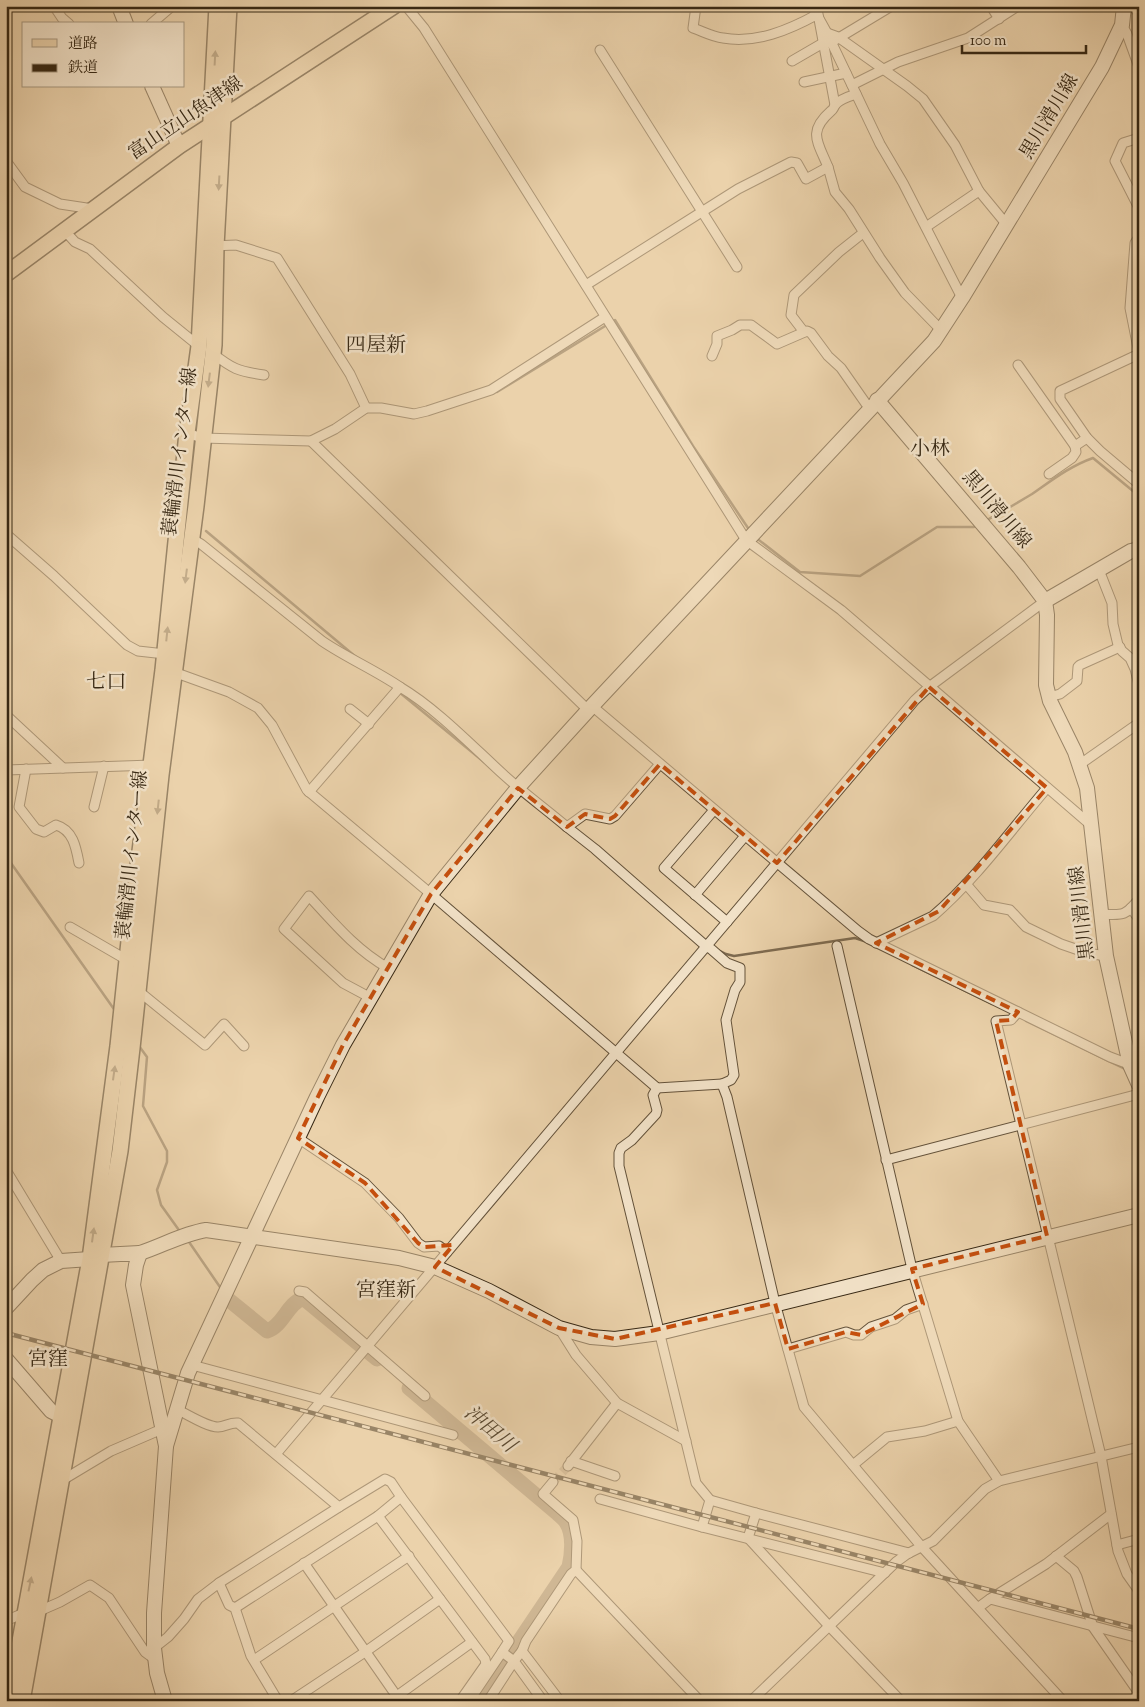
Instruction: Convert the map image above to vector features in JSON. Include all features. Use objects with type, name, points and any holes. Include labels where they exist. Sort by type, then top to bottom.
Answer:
[{"type":"main road","name":"蓑輪滑川インター線","points":[[217,6],[217,121]]},
{"type":"main road","name":"蓑輪滑川インター線","points":[[131,987],[127,960],[152,766],[191,538],[199,346],[210,246],[217,121],[229,6]]},
{"type":"main road","name":"富山立山魚津線","points":[[6,274],[179,146],[394,6]]},
{"type":"main road","name":"蓑輪滑川インター線","points":[[9,1701],[61,1481],[95,1257],[118,1046],[131,987],[168,671],[165,654],[195,436],[213,354],[210,246]]},
{"type":"main road","name":"蓑輪滑川インター線","points":[[22,1701],[42,1523],[61,1416],[95,1257]]},
{"type":"street","points":[[54,6],[67,22]]},
{"type":"street","points":[[119,6],[125,22]]},
{"type":"street","points":[[153,22],[172,6]]},
{"type":"street","points":[[406,6],[424,28],[746,540],[841,610],[1092,826]]},
{"type":"street","points":[[696,6],[693,28],[722,38],[763,37],[787,29],[815,10]]},
{"type":"street","points":[[991,6],[999,19]]},
{"type":"street","points":[[941,330],[905,293],[849,209],[835,192],[816,136],[817,126],[834,109],[835,105],[884,69],[898,62],[968,38],[1018,6]]},
{"type":"street","name":"黒川滑川線","points":[[1124,6],[1122,26],[1102,67],[962,298],[941,330],[911,366],[873,404],[1020,567],[1045,601],[1047,615],[1046,685],[1059,721],[1075,752],[1087,788],[1106,956],[1139,1085]]},
{"type":"street","points":[[1133,6],[1139,14]]},
{"type":"street","points":[[792,60],[831,41],[890,7]]},
{"type":"street","points":[[815,10],[880,144],[926,227],[962,298]]},
{"type":"street","points":[[815,10],[831,41],[830,77],[835,105]]},
{"type":"street","points":[[1122,26],[1127,34],[1139,67]]},
{"type":"street","points":[[831,41],[884,69],[923,98],[955,146],[979,191],[1007,225]]},
{"type":"street","points":[[600,50],[737,267]]},
{"type":"street","points":[[804,82],[846,73]]},
{"type":"street","points":[[153,88],[179,146]]},
{"type":"street","points":[[1139,138],[1123,143],[1115,161],[1139,208]]},
{"type":"street","points":[[6,161],[25,187],[60,204],[93,209]]},
{"type":"street","points":[[586,285],[738,189],[791,162],[797,163],[806,179],[828,167]]},
{"type":"street","points":[[926,227],[979,191]]},
{"type":"street","points":[[64,230],[75,242],[90,249],[163,318],[199,346],[240,372],[264,376]]},
{"type":"street","points":[[804,332],[791,315],[794,295],[839,252],[864,233]]},
{"type":"street","points":[[1139,237],[1135,243],[1130,308],[1139,353],[1060,391],[1060,399],[1086,438],[1139,484]]},
{"type":"street","points":[[210,246],[236,245],[277,258],[350,374],[366,408]]},
{"type":"street","points":[[195,436],[312,441],[335,429],[366,408],[381,408],[414,414],[427,411],[491,390],[605,317]]},
{"type":"street","points":[[165,1701],[157,1673],[154,1613],[166,1446],[176,1409],[192,1365],[343,1045],[431,894],[518,788],[873,404],[828,356],[811,333],[804,332],[777,344],[751,325],[740,325],[717,336],[712,356]]},
{"type":"street","points":[[1018,365],[1075,446],[1076,452],[1072,458],[1048,474]]},
{"type":"street","points":[[1075,446],[1086,438]]},
{"type":"street","points":[[312,441],[590,708],[660,764],[858,931],[876,943],[1134,1066]]},
{"type":"street","points":[[6,534],[127,645],[138,651],[165,654]]},
{"type":"street","points":[[168,671],[229,692],[258,708],[272,725],[291,763],[309,792],[657,1088],[722,1084],[731,1080],[734,1075],[726,1020],[735,990],[740,982],[740,968],[727,963],[707,947],[595,849],[518,788],[446,723],[408,692],[322,641],[191,538]]},
{"type":"street","points":[[276,1454],[915,700],[929,687],[1045,601],[1131,551],[1139,549]]},
{"type":"street","points":[[1098,570],[1112,603],[1113,624],[1120,647],[1130,658],[1139,685]]},
{"type":"street","points":[[1049,697],[1060,694],[1077,681],[1079,676],[1078,667],[1080,665],[1120,647]]},
{"type":"street","points":[[309,792],[400,687]]},
{"type":"street","points":[[350,709],[369,724]]},
{"type":"street","points":[[6,715],[63,768]]},
{"type":"street","points":[[1079,765],[1139,723]]},
{"type":"street","points":[[567,827],[585,814],[610,819],[615,816],[660,764]]},
{"type":"street","points":[[94,807],[104,766]]},
{"type":"street","points":[[6,770],[152,766]]},
{"type":"street","points":[[26,769],[19,806],[36,829],[44,832],[56,825],[63,828],[70,835],[75,845],[80,863]]},
{"type":"street","points":[[876,943],[933,916],[966,884],[1047,788]]},
{"type":"street","points":[[714,810],[664,868],[728,922]]},
{"type":"street","points":[[695,895],[745,836]]},
{"type":"street","points":[[966,884],[984,905],[1010,910],[1026,927],[1061,944],[1087,953],[1106,956]]},
{"type":"street","points":[[371,998],[343,983],[284,929],[309,896],[345,935],[373,959],[388,968]]},
{"type":"street","points":[[1101,914],[1122,915],[1132,908],[1139,899]]},
{"type":"street","points":[[1132,908],[1139,919]]},
{"type":"street","points":[[70,927],[127,960]]},
{"type":"street","points":[[837,946],[912,1270],[922,1304],[958,1421],[999,1481]]},
{"type":"street","points":[[131,987],[205,1045],[224,1024],[244,1046]]},
{"type":"street","points":[[1018,1012],[1011,1020],[996,1021],[1101,1456],[1116,1545],[1127,1574],[1139,1591]]},
{"type":"street","points":[[722,1084],[727,1097],[776,1303],[804,1407],[921,1546],[979,1607],[1063,1701]]},
{"type":"street","points":[[657,1088],[654,1095],[656,1114],[632,1140],[621,1148],[618,1158],[696,1483],[710,1500],[908,1553]]},
{"type":"street","points":[[886,1160],[1139,1094]]},
{"type":"street","points":[[298,1138],[365,1183],[399,1218],[418,1243],[424,1247],[438,1246],[447,1252]]},
{"type":"street","points":[[6,1170],[61,1261]]},
{"type":"street","points":[[6,1308],[32,1280],[44,1270],[61,1261],[140,1253],[184,1235],[215,1230],[399,1258],[435,1267],[489,1291],[559,1328],[592,1338],[615,1339],[659,1332],[1139,1215]]},
{"type":"street","points":[[140,1253],[133,1285],[166,1446]]},
{"type":"street","points":[[299,1290],[305,1292],[425,1396]]},
{"type":"street","points":[[788,1349],[846,1332],[861,1335],[871,1327],[895,1319],[906,1310],[922,1304]]},
{"type":"street","points":[[559,1328],[576,1355],[618,1403],[686,1441]]},
{"type":"street","points":[[6,1359],[51,1411],[61,1416]]},
{"type":"street","points":[[192,1365],[453,1435]]},
{"type":"street","points":[[615,1476],[569,1463],[618,1403]]},
{"type":"street","points":[[176,1409],[220,1428],[232,1422],[238,1423],[339,1507]]},
{"type":"street","points":[[853,1465],[887,1437],[925,1432],[958,1421]]},
{"type":"street","points":[[61,1481],[111,1451],[162,1429]]},
{"type":"street","points":[[751,1701],[885,1573],[908,1553],[933,1541],[985,1489],[999,1481],[1139,1446]]},
{"type":"street","points":[[155,1654],[198,1599],[339,1507],[385,1480],[391,1482],[401,1498],[509,1641],[469,1701]]},
{"type":"street","points":[[553,1482],[542,1494],[573,1520],[577,1541],[576,1570],[700,1701]]},
{"type":"street","points":[[235,1608],[378,1516],[401,1498]]},
{"type":"street","points":[[600,1498],[702,1527],[885,1573]]},
{"type":"street","points":[[702,1527],[710,1500]]},
{"type":"street","points":[[748,1538],[756,1513]]},
{"type":"street","points":[[979,1607],[1056,1556],[1111,1514]]},
{"type":"street","points":[[378,1516],[485,1659],[486,1664],[460,1701]]},
{"type":"street","points":[[748,1538],[901,1701]]},
{"type":"street","points":[[1116,1545],[1139,1539]]},
{"type":"street","points":[[254,1660],[409,1556]]},
{"type":"street","points":[[1056,1556],[1074,1571],[1078,1577],[1093,1627],[1139,1693]]},
{"type":"street","points":[[304,1564],[395,1699],[472,1642]]},
{"type":"street","points":[[488,1701],[571,1574],[576,1570]]},
{"type":"street","points":[[220,1583],[230,1605],[235,1608],[254,1660],[278,1701]]},
{"type":"street","points":[[6,1614],[10,1619],[31,1613],[60,1602],[90,1585],[109,1598],[145,1652],[155,1654]]},
{"type":"street","points":[[291,1701],[440,1599]]},
{"type":"street","points":[[990,1599],[1139,1638]]},
{"type":"street","points":[[522,1651],[560,1701]]},
{"type":"street","points":[[502,1652],[514,1661],[543,1701]]},
{"type":"street","points":[[532,1685],[543,1679]]},
{"type":"highlighted area","points":[[929,687],[1047,788],[939,911],[876,943],[1018,1012],[1011,1020],[996,1021],[1047,1236],[912,1269],[923,1304],[861,1335],[846,1332],[788,1349],[775,1303],[615,1339],[559,1328],[435,1267],[453,1245],[424,1247],[418,1243],[365,1183],[298,1138],[343,1045],[431,894],[518,788],[567,827],[585,814],[610,819],[615,816],[660,764],[777,863]]},
{"type":"waterway","points":[[497,392],[615,320],[693,446],[750,531]]},
{"type":"waterway","points":[[987,520],[1032,494],[1069,469],[1093,458],[1139,496]]},
{"type":"waterway","points":[[755,537],[800,572],[860,576],[937,527],[974,527],[978,525]]},
{"type":"waterway","points":[[206,531],[356,657]]},
{"type":"waterway","points":[[399,692],[484,762]]},
{"type":"waterway","points":[[6,856],[116,1012]]},
{"type":"waterway","points":[[718,950],[734,956],[855,938],[867,942]]},
{"type":"waterway","points":[[912,965],[992,1004]]},
{"type":"waterway","points":[[1026,1021],[1127,1070]]},
{"type":"waterway","points":[[139,1046],[147,1057],[143,1106],[167,1151],[167,1162],[157,1190],[161,1205],[181,1233]]},
{"type":"waterway","points":[[187,1239],[222,1290]]},
{"type":"waterway","name":"沖田川","points":[[229,1300],[267,1331],[277,1325],[293,1305],[303,1298],[377,1359]]},
{"type":"waterway","name":"沖田川","points":[[409,1388],[557,1513],[569,1527],[571,1538],[569,1567],[479,1701]]},
{"type":"tunnel","points":[[553,1482],[568,1466]]},
{"type":"railway","points":[[6,1333],[1139,1629]]},
{"type":"district","name":"四屋新","points":[[376,346]]},
{"type":"district","name":"小林","points":[[930,450]]},
{"type":"district","name":"七口","points":[[106,683]]},
{"type":"district","name":"宮窪新","points":[[386,1291]]},
{"type":"district","name":"宮窪","points":[[48,1360]]}]
